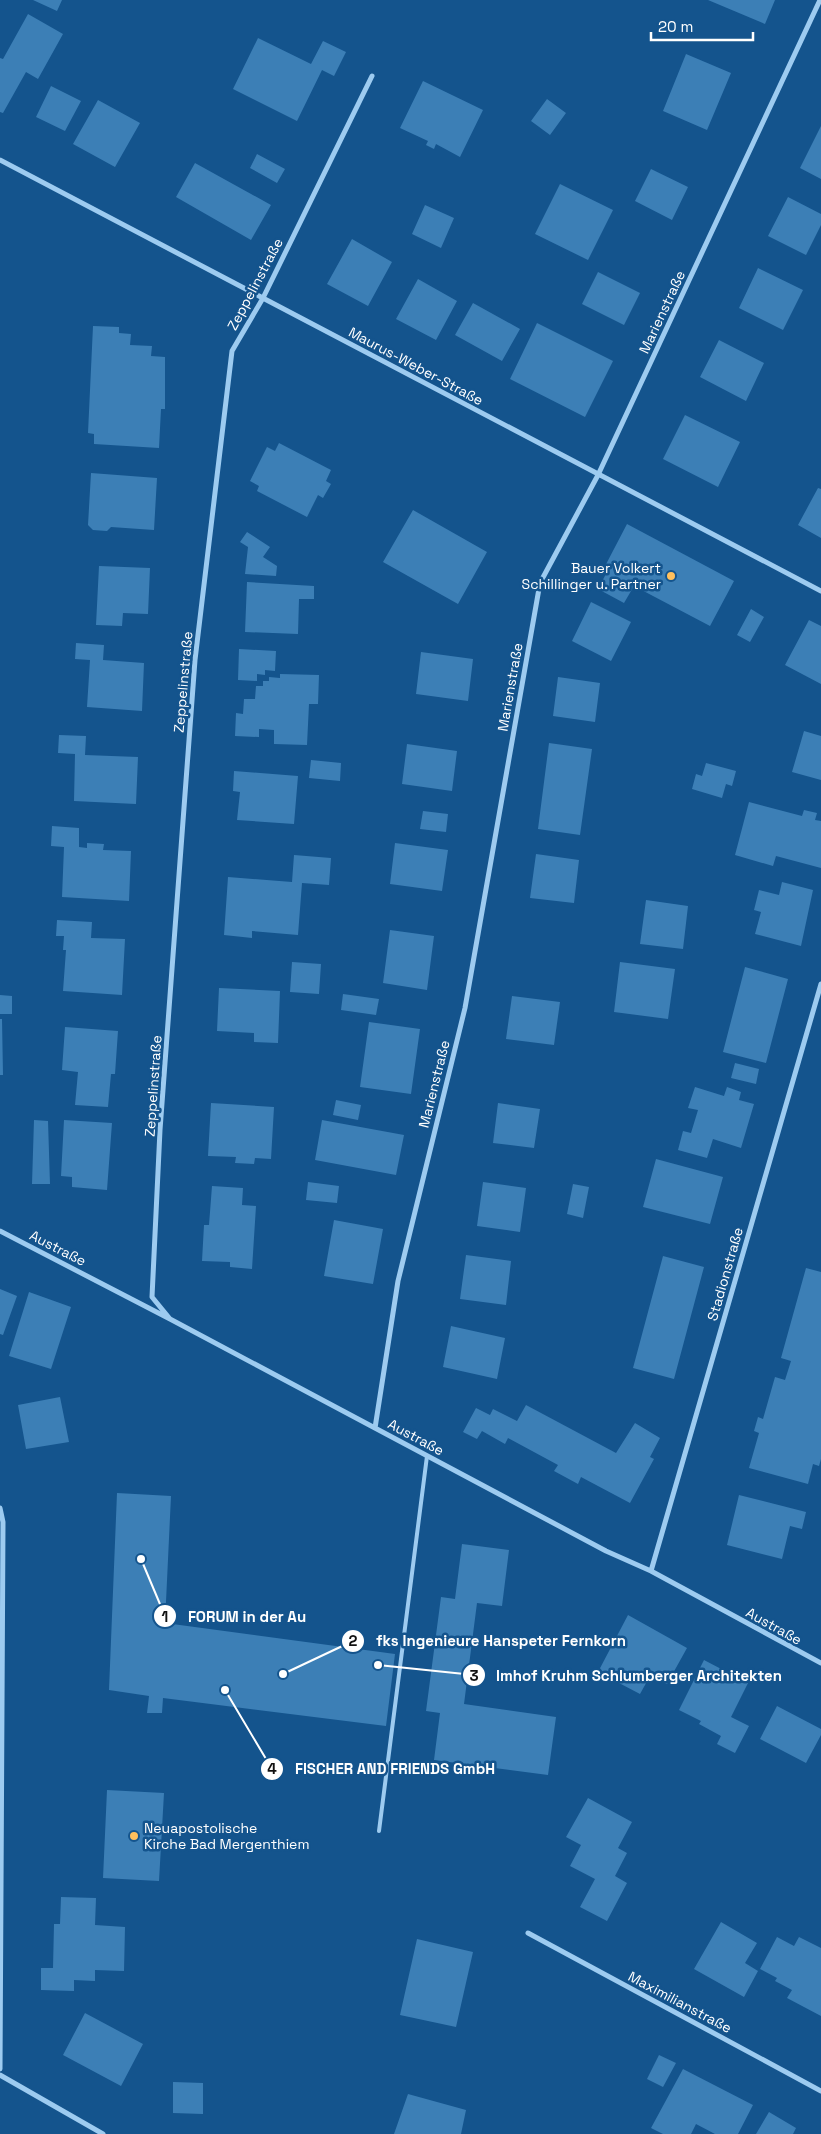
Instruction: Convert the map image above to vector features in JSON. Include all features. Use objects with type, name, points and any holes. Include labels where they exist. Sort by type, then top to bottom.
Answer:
[{"type":"street","name":"Marienstraße","points":[[375,1428],[398,1281],[465,1008],[540,583],[598,475],[820,0]]},
{"type":"street","name":"Zeppelinstraße","points":[[170,1319],[152,1297],[161,1121],[195,660],[232,351],[263,298],[372,76]]},
{"type":"street","name":"Maurus-Weber-Straße","points":[[0,160],[821,591]]},
{"type":"street","name":"Stadionstraße","points":[[651,1571],[821,984]]},
{"type":"street","name":"Austraße","points":[[0,1231],[170,1319],[606,1551],[651,1571],[821,1664]]},
{"type":"street","points":[[0,1508],[3,1522],[0,2069]]},
{"type":"street","name":"Maximilianstraße","points":[[528,1934],[821,2091]]},
{"type":"street","points":[[0,2075],[103,2134]]},
{"type":"lane","points":[[379,1831],[427,1456]]},
{"type":"building","points":[[33,0],[62,0],[57,11]]},
{"type":"building","points":[[708,0],[775,0],[765,24]]},
{"type":"building","points":[[28,14],[63,34],[38,79],[26,72],[3,113],[0,112],[0,58],[3,59]]},
{"type":"building","points":[[258,38],[311,64],[323,41],[346,52],[334,76],[322,70],[297,121],[233,89]]},
{"type":"building","points":[[686,54],[731,73],[707,130],[663,111]]},
{"type":"building","points":[[423,81],[483,110],[460,157],[436,144],[434,149],[426,145],[428,141],[400,128]]},
{"type":"building","points":[[51,86],[81,101],[65,131],[36,117]]},
{"type":"building","points":[[547,99],[566,113],[550,135],[531,121]]},
{"type":"building","points":[[98,100],[140,123],[115,167],[73,144]]},
{"type":"building","points":[[821,126],[821,179],[800,168]]},
{"type":"building","points":[[257,154],[285,169],[277,183],[250,168]]},
{"type":"building","points":[[195,163],[271,205],[251,240],[176,197]]},
{"type":"building","points":[[651,169],[688,187],[672,220],[635,201]]},
{"type":"building","points":[[560,184],[613,210],[588,260],[535,234]]},
{"type":"building","points":[[788,197],[821,214],[821,225],[806,255],[768,236]]},
{"type":"building","points":[[425,205],[454,218],[441,248],[412,234]]},
{"type":"building","points":[[352,239],[392,262],[368,306],[327,284]]},
{"type":"building","points":[[758,268],[803,290],[783,330],[739,308]]},
{"type":"building","points":[[598,272],[640,293],[624,325],[582,304]]},
{"type":"building","points":[[418,279],[457,301],[436,340],[396,319]]},
{"type":"building","points":[[473,303],[520,329],[502,361],[455,335]]},
{"type":"building","points":[[537,323],[613,361],[585,417],[510,379]]},
{"type":"building","points":[[93,326],[119,327],[119,333],[131,334],[130,345],[152,346],[151,356],[165,357],[165,409],[161,409],[159,448],[94,444],[94,434],[88,433]]},
{"type":"building","points":[[719,340],[764,363],[746,401],[700,377]]},
{"type":"building","points":[[685,415],[740,442],[718,487],[663,459]]},
{"type":"building","points":[[279,443],[331,470],[326,481],[331,484],[323,498],[318,495],[307,517],[257,491],[259,486],[250,481],[267,447],[275,451]]},
{"type":"building","points":[[91,473],[157,478],[154,530],[111,527],[107,531],[93,530],[88,525]]},
{"type":"building","points":[[818,488],[821,489],[821,538],[798,525]]},
{"type":"building","points":[[413,510],[487,552],[458,604],[383,562]]},
{"type":"building","name":"Bauer Volkert Schillinger u. Partner","points":[[627,524],[734,581],[710,626],[634,586],[624,603],[598,589],[607,572],[603,570]]},
{"type":"building","points":[[247,532],[270,547],[263,557],[277,566],[276,576],[245,574],[248,547],[240,542]]},
{"type":"building","points":[[99,566],[150,568],[148,614],[123,613],[122,626],[96,625]]},
{"type":"building","points":[[247,582],[314,586],[314,599],[299,599],[298,634],[245,632]]},
{"type":"building","points":[[591,602],[631,622],[611,661],[572,641]]},
{"type":"building","points":[[751,609],[764,617],[750,642],[737,635]]},
{"type":"building","points":[[809,620],[821,626],[821,684],[785,665]]},
{"type":"building","points":[[76,643],[104,645],[103,660],[144,663],[142,711],[87,707],[90,660],[75,659]]},
{"type":"building","points":[[239,649],[276,651],[275,671],[265,670],[265,675],[257,674],[257,681],[238,680]]},
{"type":"building","points":[[421,652],[473,659],[468,701],[416,694]]},
{"type":"building","points":[[280,674],[319,675],[318,704],[309,704],[307,745],[274,744],[274,730],[259,729],[259,737],[235,736],[236,713],[243,714],[244,699],[255,699],[256,686],[263,686],[263,681],[269,681],[269,677],[280,678]]},
{"type":"building","points":[[558,677],[600,683],[595,722],[553,716]]},
{"type":"building","points":[[804,731],[821,736],[821,780],[792,772]]},
{"type":"building","points":[[59,735],[86,736],[85,755],[138,757],[136,804],[74,801],[75,754],[58,753]]},
{"type":"building","points":[[549,743],[592,749],[580,835],[538,829]]},
{"type":"building","points":[[407,744],[457,751],[452,791],[402,784]]},
{"type":"building","points":[[311,760],[341,763],[340,781],[309,778]]},
{"type":"building","points":[[706,763],[736,771],[732,786],[726,784],[722,798],[692,789],[696,774],[702,776]]},
{"type":"building","points":[[234,771],[298,776],[294,824],[237,820],[240,792],[233,791]]},
{"type":"building","points":[[749,802],[802,816],[804,810],[817,813],[815,820],[821,821],[821,868],[776,856],[773,866],[735,855]]},
{"type":"building","points":[[423,811],[448,814],[446,832],[420,829]]},
{"type":"building","points":[[52,826],[79,828],[79,847],[87,848],[87,843],[104,844],[103,850],[131,851],[129,901],[62,897],[64,847],[51,846]]},
{"type":"building","points":[[395,843],[448,850],[442,891],[390,884]]},
{"type":"building","points":[[536,854],[579,860],[574,903],[530,898]]},
{"type":"building","points":[[294,855],[331,858],[329,885],[302,883],[298,935],[252,931],[252,938],[224,935],[228,877],[292,882]]},
{"type":"building","points":[[782,882],[813,890],[801,946],[755,934],[761,912],[754,910],[759,890],[779,895]]},
{"type":"building","points":[[646,900],[688,906],[683,949],[640,944]]},
{"type":"building","points":[[57,920],[92,922],[91,938],[125,939],[122,995],[63,991],[66,950],[63,950],[64,936],[56,936]]},
{"type":"building","points":[[390,930],[434,936],[427,990],[383,983]]},
{"type":"building","points":[[292,962],[321,964],[319,994],[290,992]]},
{"type":"building","points":[[620,962],[675,969],[668,1019],[614,1012]]},
{"type":"building","points":[[745,967],[788,979],[766,1063],[723,1052]]},
{"type":"building","points":[[219,988],[280,991],[278,1043],[254,1042],[254,1033],[217,1031]]},
{"type":"building","points":[[343,994],[379,999],[376,1015],[341,1010]]},
{"type":"building","points":[[0,995],[12,996],[12,1014],[0,1014]]},
{"type":"building","points":[[512,996],[560,1002],[554,1045],[506,1039]]},
{"type":"building","points":[[0,1019],[2,1019],[3,1075],[0,1075]]},
{"type":"building","points":[[369,1022],[420,1029],[411,1094],[360,1087]]},
{"type":"building","points":[[65,1027],[118,1031],[115,1074],[111,1074],[108,1107],[75,1105],[78,1072],[62,1070]]},
{"type":"building","points":[[735,1063],[759,1069],[756,1084],[731,1078]]},
{"type":"building","points":[[695,1087],[724,1096],[727,1087],[741,1092],[739,1100],[754,1104],[741,1148],[713,1139],[707,1158],[678,1150],[683,1131],[691,1133],[698,1110],[688,1108]]},
{"type":"building","points":[[336,1100],[361,1105],[358,1120],[333,1115]]},
{"type":"building","points":[[211,1103],[274,1107],[271,1159],[255,1158],[254,1164],[235,1163],[236,1157],[208,1156]]},
{"type":"building","points":[[498,1103],[540,1109],[534,1148],[493,1143]]},
{"type":"building","points":[[34,1120],[48,1121],[50,1184],[32,1184]]},
{"type":"building","points":[[64,1120],[112,1123],[107,1190],[72,1187],[72,1177],[61,1176]]},
{"type":"building","points":[[322,1120],[404,1135],[396,1175],[315,1160]]},
{"type":"building","points":[[656,1159],[723,1177],[710,1224],[643,1207]]},
{"type":"building","points":[[308,1182],[339,1186],[337,1203],[306,1200]]},
{"type":"building","points":[[483,1182],[526,1188],[520,1232],[477,1226]]},
{"type":"building","points":[[573,1184],[589,1187],[583,1218],[567,1214]]},
{"type":"building","points":[[212,1186],[243,1188],[242,1205],[256,1206],[252,1269],[230,1267],[230,1262],[202,1261],[204,1225],[209,1225]]},
{"type":"building","points":[[334,1220],[383,1229],[373,1284],[324,1276]]},
{"type":"building","points":[[466,1255],[511,1261],[506,1305],[460,1299]]},
{"type":"building","points":[[663,1256],[704,1267],[674,1379],[633,1368]]},
{"type":"building","points":[[806,1268],[821,1272],[821,1459],[819,1466],[813,1464],[808,1484],[749,1468],[759,1433],[754,1431],[758,1417],[763,1419],[775,1377],[785,1380],[791,1361],[781,1358]]},
{"type":"building","points":[[0,1289],[17,1296],[3,1335],[0,1334]]},
{"type":"building","points":[[29,1292],[71,1307],[51,1369],[9,1356]]},
{"type":"building","points":[[451,1326],[505,1338],[497,1379],[443,1367]]},
{"type":"building","points":[[60,1397],[69,1442],[26,1449],[18,1405]]},
{"type":"building","points":[[526,1405],[616,1453],[635,1423],[660,1438],[650,1457],[654,1459],[630,1503],[581,1477],[578,1484],[554,1471],[558,1465],[508,1438],[505,1444],[482,1431],[477,1439],[463,1432],[476,1408],[490,1415],[493,1409],[517,1421]]},
{"type":"building","points":[[117,1493],[171,1496],[165,1623],[395,1654],[386,1726],[163,1698],[162,1713],[147,1713],[149,1696],[109,1690]]},
{"type":"building","points":[[739,1495],[806,1512],[802,1529],[790,1526],[782,1559],[727,1545]]},
{"type":"building","points":[[462,1544],[509,1550],[502,1606],[477,1603],[464,1704],[556,1717],[548,1775],[434,1760],[440,1713],[426,1711],[441,1597],[455,1599]]},
{"type":"building","points":[[628,1615],[687,1648],[667,1684],[650,1676],[640,1694],[598,1672]]},
{"type":"building","points":[[704,1660],[748,1683],[731,1717],[749,1726],[735,1753],[717,1744],[721,1736],[699,1724],[701,1721],[679,1710]]},
{"type":"building","points":[[777,1706],[821,1729],[821,1735],[806,1763],[760,1739]]},
{"type":"building","name":"Neuapostolische Kirche Bad Mergenthiem","points":[[107,1790],[164,1793],[159,1881],[103,1878]]},
{"type":"building","points":[[588,1798],[632,1822],[618,1848],[627,1853],[615,1876],[627,1883],[607,1921],[580,1907],[595,1879],[570,1866],[581,1845],[566,1837]]},
{"type":"building","points":[[61,1897],[96,1898],[95,1925],[125,1927],[124,1971],[95,1970],[95,1981],[74,1980],[74,1991],[41,1990],[41,1968],[53,1968],[54,1924],[60,1924]]},
{"type":"building","points":[[721,1922],[757,1943],[745,1963],[758,1971],[744,1997],[694,1969]]},
{"type":"building","points":[[777,1937],[794,1946],[799,1937],[821,1948],[821,2016],[787,1998],[792,1990],[775,1981],[777,1978],[760,1969]]},
{"type":"building","points":[[417,1939],[473,1952],[456,2027],[400,2015]]},
{"type":"building","points":[[85,2013],[143,2044],[121,2086],[63,2055]]},
{"type":"building","points":[[659,2055],[676,2063],[663,2087],[647,2079]]},
{"type":"building","points":[[683,2069],[753,2105],[738,2134],[715,2134],[696,2124],[691,2134],[663,2134],[651,2128]]},
{"type":"building","points":[[173,2082],[203,2083],[203,2114],[173,2113]]},
{"type":"building","points":[[408,2094],[466,2110],[461,2134],[394,2134]]},
{"type":"building","points":[[769,2112],[796,2128],[793,2134],[756,2134]]},
{"type":"place","name":"Bauer Volkert Schillinger u. Partner","points":[[671,576]]},
{"type":"place","name":"FORUM in der Au","points":[[141,1559]]},
{"type":"place","name":"Imhof Kruhm Schlumberger Architekten","points":[[378,1665]]},
{"type":"place","name":"fks Ingenieure Hanspeter Fernkorn","points":[[283,1674]]},
{"type":"place","name":"FISCHER AND FRIENDS GmbH","points":[[225,1690]]},
{"type":"place","name":"Neuapostolische Kirche Bad Mergenthiem","points":[[134,1836]]}]
